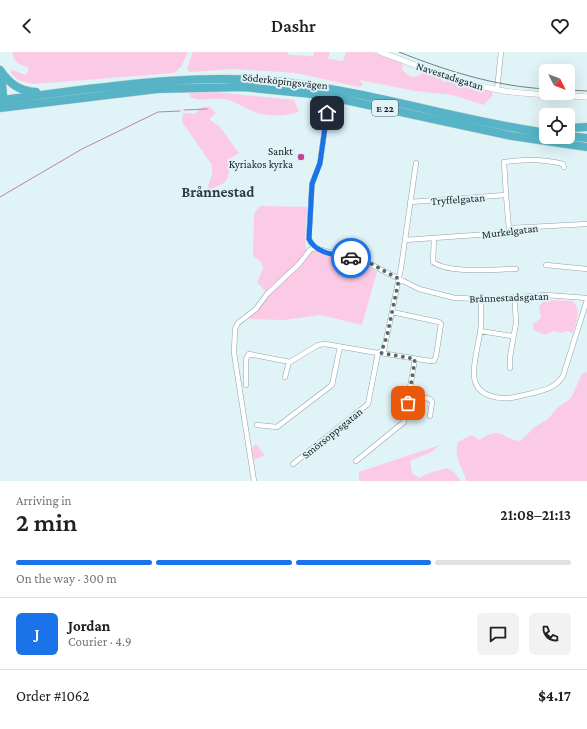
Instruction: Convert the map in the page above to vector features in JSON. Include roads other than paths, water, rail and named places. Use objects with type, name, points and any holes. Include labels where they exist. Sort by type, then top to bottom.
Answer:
[{"type":"highway","points":[[0,69],[6,79],[17,88],[32,92],[53,93]]},
{"type":"highway","points":[[0,69],[3,94],[0,101]]},
{"type":"highway","name":"Söderköpingsvägen","points":[[0,101],[53,93],[176,80],[260,80],[347,92],[513,128],[539,132]]},
{"type":"highway","name":"Söderköpingsvägen","points":[[0,101],[12,106],[157,89],[222,87],[268,89],[346,100],[493,132],[539,140]]},
{"type":"highway","points":[[575,128],[587,127]]},
{"type":"highway","points":[[513,128],[539,128]]},
{"type":"highway","points":[[575,137],[587,138]]},
{"type":"highway","points":[[559,144],[587,152]]},
{"type":"highway","name":"Söderköpingsvägen","points":[[559,144],[587,147]]},
{"type":"street","name":"Navestadsgatan","points":[[380,52],[419,67],[497,90],[513,93],[587,97]]},
{"type":"street","name":"Navestadsgatan","points":[[497,90],[501,52]]},
{"type":"street","points":[[254,481],[234,353],[235,329],[238,323],[251,314],[267,294],[298,264],[310,250],[314,248],[309,239],[312,184],[320,163],[327,113]]},
{"type":"street","points":[[509,229],[504,162],[531,160],[562,164],[564,167]]},
{"type":"street","points":[[399,279],[416,163]]},
{"type":"street","name":"Tryffelgatan","points":[[410,202],[506,195]]},
{"type":"street","name":"Murkelgatan","points":[[405,240],[504,233],[509,229],[587,224]]},
{"type":"street","points":[[434,238],[434,262],[439,267],[516,269]]},
{"type":"street","name":"Brånnestadsgatan","points":[[314,248],[367,262],[419,289],[455,298],[481,299],[546,295],[587,299]]},
{"type":"street","points":[[546,265],[587,269]]},
{"type":"street","name":"Smörsoppsgatan","points":[[293,464],[368,404],[399,279]]},
{"type":"street","points":[[481,299],[480,330],[474,372],[475,382],[482,392],[495,398],[507,400],[547,389],[558,384],[563,376],[587,299]]},
{"type":"street","points":[[510,368],[512,336],[516,323],[515,304]]},
{"type":"street","points":[[246,385],[246,359],[249,354],[288,362],[295,360],[318,345],[325,344],[434,361],[440,324],[392,312]]},
{"type":"street","points":[[480,330],[512,336]]},
{"type":"street","points":[[257,425],[277,427],[332,385],[340,347]]},
{"type":"street","points":[[356,461],[402,425],[405,419],[410,394],[415,359]]},
{"type":"street","points":[[285,377],[288,362]]},
{"type":"street","points":[[410,394],[430,399],[432,402],[430,416]]},
{"type":"waterway","points":[[184,110],[207,109]]},
{"type":"waterway","points":[[0,197],[82,149],[158,112],[180,111]]},
{"type":"tram line","points":[[399,52],[453,71],[489,81],[508,85],[539,88]]},
{"type":"tram line","points":[[575,90],[587,91]]},
{"type":"place","name":"Sankt Kyriakos kyrka","points":[[301,157]]},
{"type":"district","name":"Brånnestad","points":[[218,192]]}]
